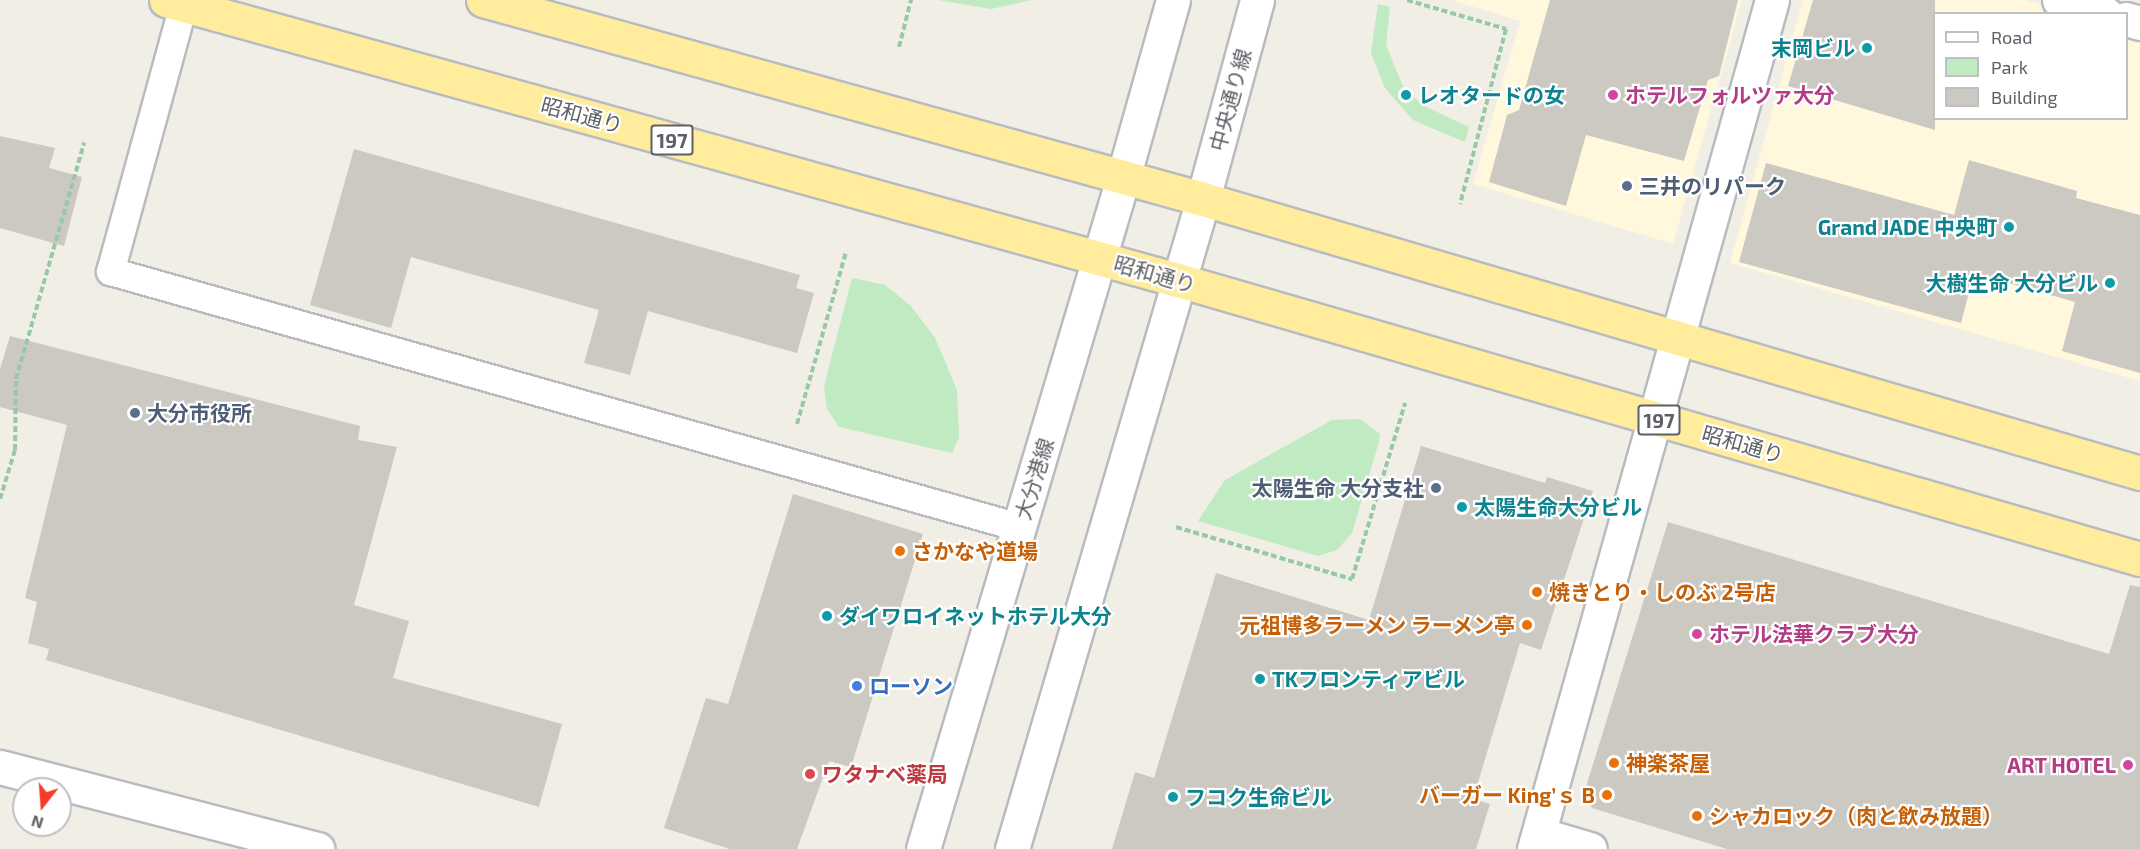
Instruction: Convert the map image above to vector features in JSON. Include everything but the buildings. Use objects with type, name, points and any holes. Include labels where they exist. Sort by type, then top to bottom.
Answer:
[{"type":"highway","points":[[483,0],[1203,199],[2140,473]]},
{"type":"highway","name":"昭和通り","points":[[175,2],[1179,280],[2140,559]]},
{"type":"street","points":[[1123,178],[1173,0]]},
{"type":"street","name":"中央通り線","points":[[1203,199],[1257,0]]},
{"type":"street","points":[[1590,849],[1537,842],[1675,337],[1772,0]]},
{"type":"street","points":[[2059,0],[2099,12]]},
{"type":"street","name":"大分港線","points":[[923,849],[1123,178]]},
{"type":"street","points":[[1012,849],[1203,199]]},
{"type":"street","points":[[0,767],[318,849]]},
{"type":"lane","points":[[175,2],[110,272],[1019,527]]},
{"type":"path","points":[[899,47],[911,0]]},
{"type":"path","points":[[1407,0],[1506,29],[1460,204]]},
{"type":"path","points":[[0,499],[15,450],[16,379],[84,143]]},
{"type":"path","points":[[808,429],[797,426],[846,252]]},
{"type":"path","points":[[1176,527],[1352,579],[1405,403]]},
{"type":"shaded area","name":"ホテルフォルツァ大分","points":[[1451,0],[1742,0],[1673,244],[1473,184],[1520,21]]},
{"type":"shaded area","points":[[1803,0],[2025,0],[2069,12],[1933,12],[1933,120],[2128,120],[2128,29],[2140,32],[2140,381],[1730,263]]},
{"type":"green space","points":[[939,0],[1031,0],[991,9]]},
{"type":"green space","points":[[1378,4],[1390,7],[1386,45],[1403,87],[1422,105],[1469,127],[1465,142],[1413,120],[1385,88],[1371,53]]},
{"type":"green space","points":[[852,278],[885,285],[911,306],[935,338],[957,390],[959,437],[952,453],[839,427],[827,409],[824,386]]},
{"type":"green space","points":[[1360,419],[1380,434],[1379,442],[1352,533],[1337,550],[1318,556],[1198,521],[1225,480],[1332,420]]},
{"type":"place","name":"末岡ビル","points":[[1867,48]]},
{"type":"place","name":"レオタードの女","points":[[1406,95]]},
{"type":"place","name":"ホテルフォルツァ大分","points":[[1613,95]]},
{"type":"place","name":"三井のリパーク","points":[[1627,186]]},
{"type":"place","name":"Grand JADE 中央町","points":[[2009,227]]},
{"type":"place","name":"大樹生命 大分ビル","points":[[2110,283]]},
{"type":"place","name":"大分市役所","points":[[135,413]]},
{"type":"place","name":"太陽生命 大分支社","points":[[1436,488]]},
{"type":"place","name":"太陽生命大分ビル","points":[[1462,507]]},
{"type":"place","name":"さかなや道場","points":[[900,551]]},
{"type":"place","name":"焼きとり・しのぶ 2号店","points":[[1537,592]]},
{"type":"place","name":"ダイワロイネットホテル大分","points":[[827,616]]},
{"type":"place","name":"元祖博多ラーメン ラーメン亭","points":[[1527,625]]},
{"type":"place","name":"ホテル法華クラブ大分","points":[[1697,634]]},
{"type":"place","name":"TKフロンティアビル","points":[[1260,679]]},
{"type":"place","name":"ローソン","points":[[857,686]]},
{"type":"place","name":"神楽茶屋","points":[[1614,763]]},
{"type":"place","name":"ART HOTEL","points":[[2128,765]]},
{"type":"place","name":"ワタナベ薬局","points":[[810,774]]},
{"type":"place","name":"バーガー King’ｓ B","points":[[1607,795]]},
{"type":"place","name":"フコク生命ビル","points":[[1173,797]]},
{"type":"place","name":"シャカロック（肉と飲み放題）","points":[[1697,816]]}]
